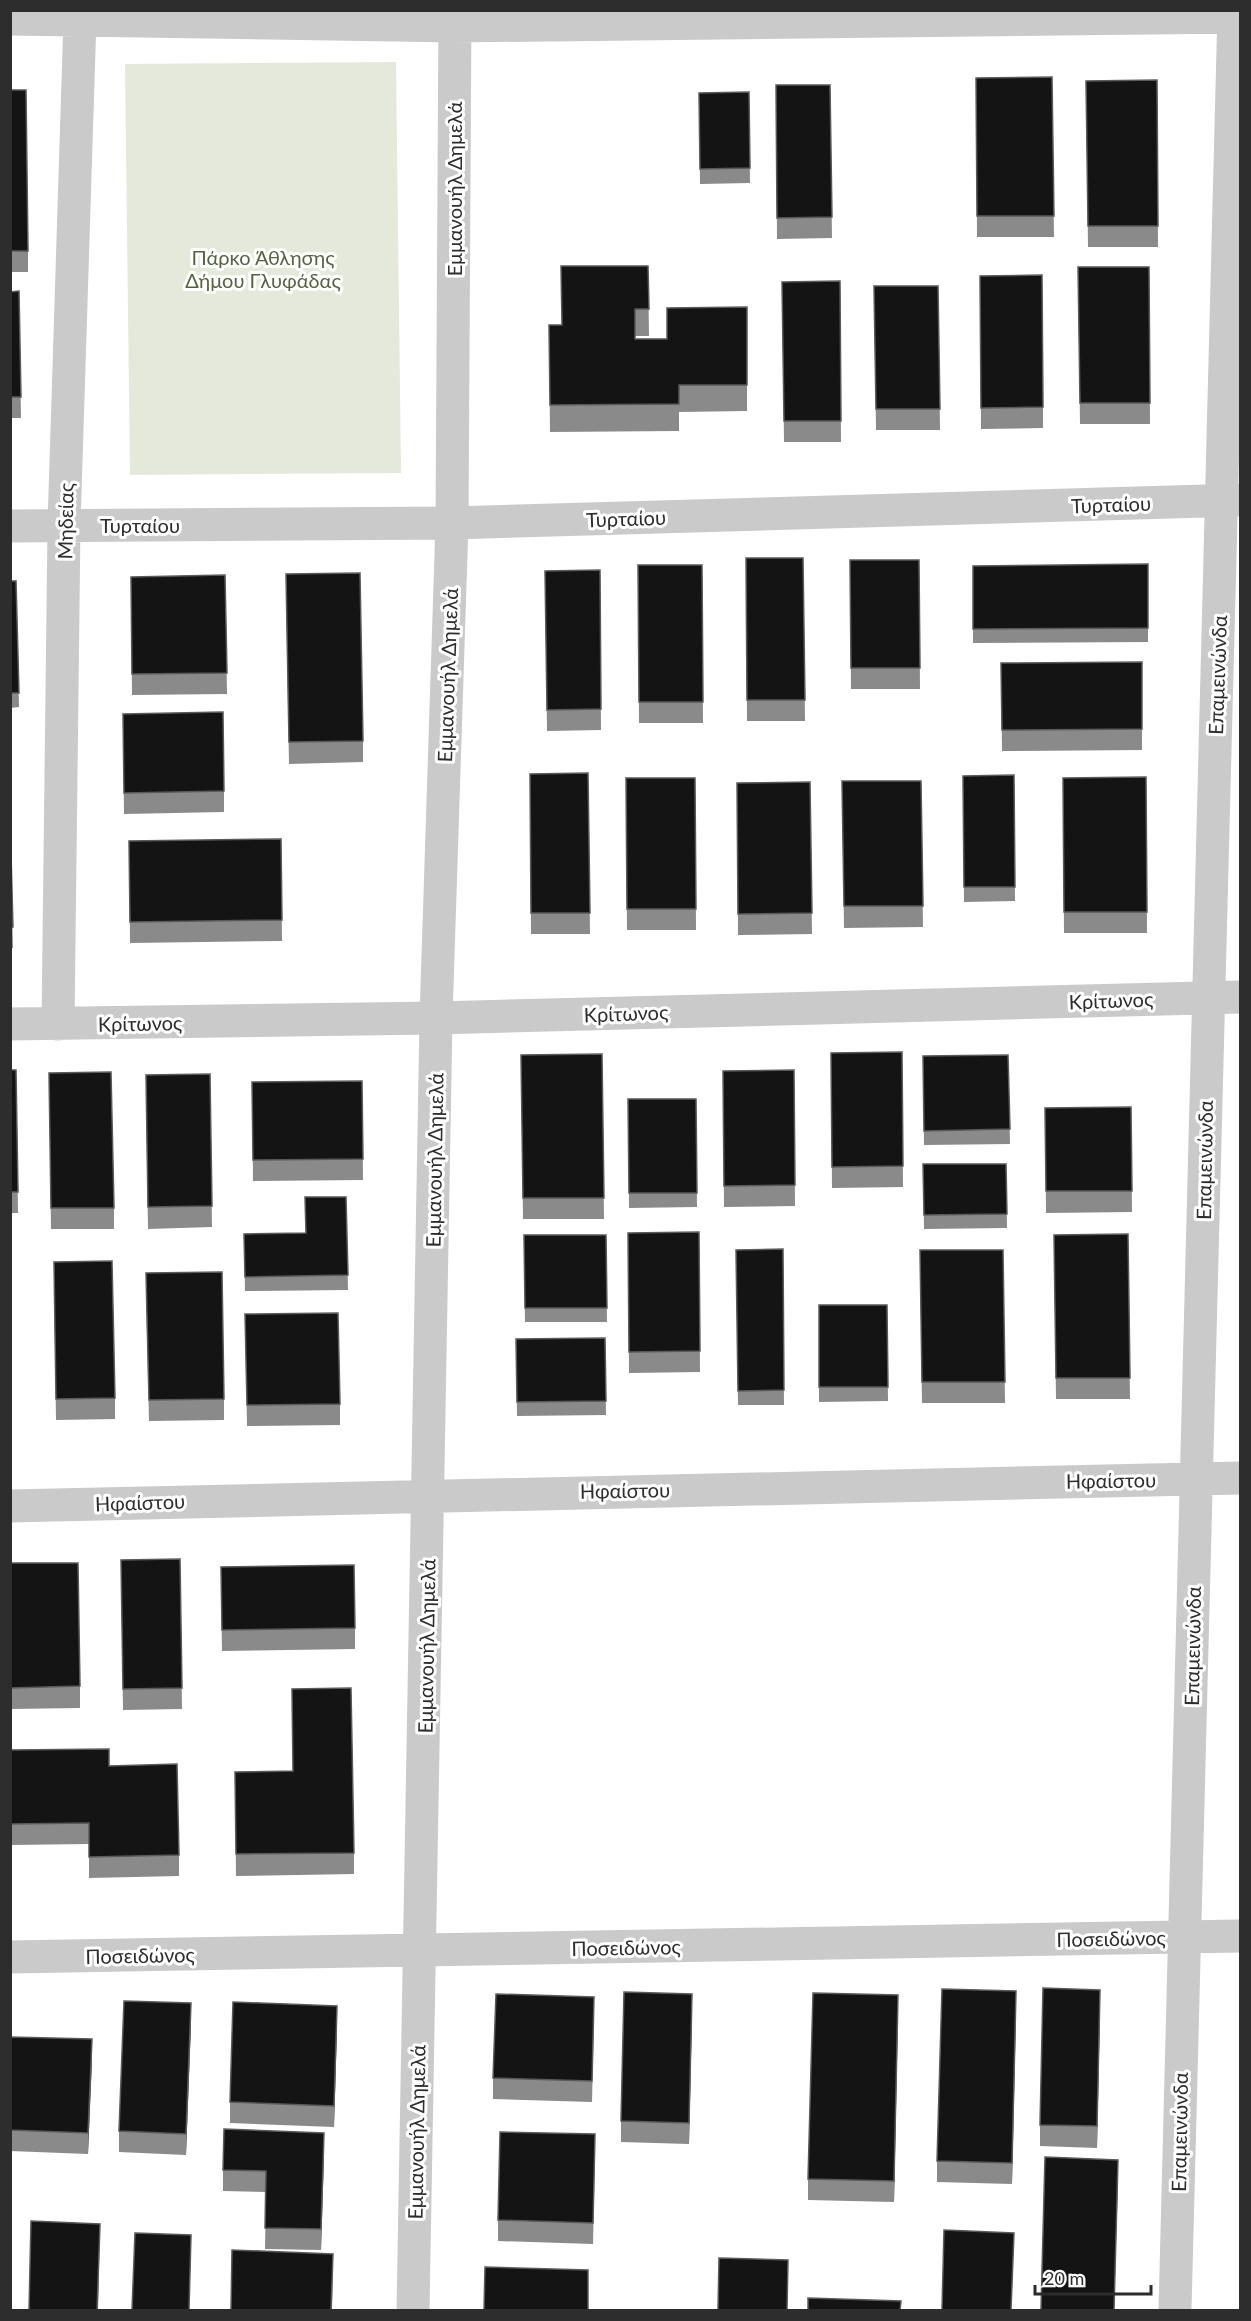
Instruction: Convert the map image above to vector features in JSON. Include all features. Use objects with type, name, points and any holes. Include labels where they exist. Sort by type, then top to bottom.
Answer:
[{"type":"street","points":[[10,19],[1236,15]]},
{"type":"street","name":"Επαμεινώνδα","points":[[1174,2310],[1208,997],[1231,500],[1236,15]]},
{"type":"street","name":"Μηδείας","points":[[58,1024],[64,525],[80,18]]},
{"type":"street","name":"Εμμανουήλ Δημελά","points":[[413,2310],[436,1018],[452,523],[455,18]]},
{"type":"street","name":"Τυρταίου","points":[[10,526],[452,523],[1231,500]]},
{"type":"street","name":"Κρίτωνος","points":[[10,1024],[436,1018],[1240,997]]},
{"type":"street","name":"Ηφαίστου","points":[[10,1506],[429,1494],[1240,1478]]},
{"type":"street","name":"Ποσειδώνος","points":[[10,1957],[1240,1936]]},
{"type":"green space","name":"Πάρκο Άθλησης Δήμου Γλυφάδας","points":[[396,62],[401,473],[130,475],[125,64]]},
{"type":"building","points":[[1052,77],[1054,216],[977,216],[976,78]]},
{"type":"building","points":[[1157,80],[1158,226],[1088,226],[1086,81]]},
{"type":"building","points":[[776,85],[830,85],[832,217],[777,218]]},
{"type":"building","points":[[10,90],[26,90],[28,251],[10,251]]},
{"type":"building","points":[[749,92],[750,168],[700,169],[699,93]]},
{"type":"building","points":[[561,266],[648,266],[649,309],[635,309],[635,339],[667,339],[667,308],[747,307],[747,385],[679,385],[679,404],[550,405],[549,325],[562,325]]},
{"type":"building","points":[[1078,267],[1149,267],[1150,403],[1080,403]]},
{"type":"building","points":[[1042,275],[1043,407],[981,408],[980,276]]},
{"type":"building","points":[[840,281],[841,421],[784,421],[782,282]]},
{"type":"building","points":[[874,286],[938,286],[940,409],[876,409]]},
{"type":"building","points":[[19,291],[21,397],[10,397],[10,292]]},
{"type":"building","points":[[746,558],[803,558],[805,700],[747,700]]},
{"type":"building","points":[[850,560],[919,560],[920,668],[851,668]]},
{"type":"building","points":[[1148,564],[1148,628],[973,629],[973,566]]},
{"type":"building","points":[[638,565],[702,565],[703,702],[639,702]]},
{"type":"building","points":[[600,570],[601,709],[547,710],[545,571]]},
{"type":"building","points":[[360,573],[363,741],[289,742],[286,574]]},
{"type":"building","points":[[225,575],[227,673],[132,674],[131,577]]},
{"type":"building","points":[[10,581],[16,581],[19,693],[10,693]]},
{"type":"building","points":[[1142,662],[1142,729],[1002,730],[1001,663]]},
{"type":"building","points":[[223,712],[224,791],[124,793],[123,714]]},
{"type":"building","points":[[588,773],[590,913],[531,913],[530,774]]},
{"type":"building","points":[[1014,775],[1015,887],[964,887],[963,776]]},
{"type":"building","points":[[1146,777],[1147,912],[1064,912],[1063,778]]},
{"type":"building","points":[[626,778],[695,778],[696,909],[627,909]]},
{"type":"building","points":[[842,781],[921,781],[923,906],[844,906]]},
{"type":"building","points":[[810,782],[812,913],[738,914],[737,783]]},
{"type":"building","points":[[10,817],[13,927],[10,927]]},
{"type":"building","points":[[281,839],[282,920],[130,922],[129,841]]},
{"type":"building","points":[[902,1052],[903,1166],[832,1167],[831,1053]]},
{"type":"building","points":[[602,1054],[604,1198],[523,1198],[521,1055]]},
{"type":"building","points":[[1008,1055],[1010,1129],[924,1131],[923,1056]]},
{"type":"building","points":[[10,1070],[16,1070],[18,1192],[10,1192]]},
{"type":"building","points":[[794,1070],[795,1185],[724,1186],[723,1071]]},
{"type":"building","points":[[111,1072],[114,1208],[51,1208],[49,1073]]},
{"type":"building","points":[[210,1074],[212,1206],[148,1207],[146,1075]]},
{"type":"building","points":[[362,1081],[363,1159],[253,1160],[252,1082]]},
{"type":"building","points":[[628,1099],[696,1099],[697,1193],[629,1193]]},
{"type":"building","points":[[1131,1107],[1132,1191],[1046,1191],[1045,1108]]},
{"type":"building","points":[[923,1164],[1006,1164],[1007,1214],[924,1215]]},
{"type":"building","points":[[305,1197],[346,1197],[348,1275],[245,1277],[244,1234],[306,1233]]},
{"type":"building","points":[[699,1232],[700,1351],[629,1352],[628,1233]]},
{"type":"building","points":[[1128,1234],[1130,1378],[1056,1378],[1054,1235]]},
{"type":"building","points":[[524,1235],[606,1235],[607,1308],[525,1308]]},
{"type":"building","points":[[783,1249],[784,1390],[738,1391],[736,1250]]},
{"type":"building","points":[[920,1250],[1003,1250],[1005,1382],[922,1382]]},
{"type":"building","points":[[112,1261],[115,1398],[56,1399],[54,1262]]},
{"type":"building","points":[[222,1272],[224,1399],[149,1400],[146,1273]]},
{"type":"building","points":[[819,1305],[887,1305],[888,1387],[819,1387]]},
{"type":"building","points":[[338,1313],[340,1404],[247,1405],[245,1314]]},
{"type":"building","points":[[605,1338],[606,1401],[517,1402],[516,1339]]},
{"type":"building","points":[[180,1559],[182,1688],[123,1689],[121,1560]]},
{"type":"building","points":[[10,1563],[78,1563],[80,1686],[10,1688]]},
{"type":"building","points":[[354,1565],[355,1628],[222,1630],[221,1567]]},
{"type":"building","points":[[351,1688],[354,1853],[236,1854],[235,1772],[293,1771],[292,1689]]},
{"type":"building","points":[[109,1749],[109,1766],[177,1764],[179,1855],[89,1857],[89,1823],[10,1824],[10,1750]]},
{"type":"building","points":[[1043,1988],[1100,1990],[1097,2126],[1040,2125]]},
{"type":"building","points":[[942,1989],[1016,1991],[1012,2163],[937,2161]]},
{"type":"building","points":[[624,1992],[692,1994],[689,2123],[621,2121]]},
{"type":"building","points":[[813,1993],[898,1995],[894,2181],[808,2179]]},
{"type":"building","points":[[496,1994],[594,1997],[592,2081],[493,2078]]},
{"type":"building","points":[[124,2001],[191,2003],[186,2134],[119,2131]]},
{"type":"building","points":[[233,2002],[337,2006],[334,2106],[230,2102]]},
{"type":"building","points":[[10,2037],[92,2039],[88,2133],[10,2130]]},
{"type":"building","points":[[224,2129],[324,2133],[321,2229],[265,2228],[266,2171],[223,2170]]},
{"type":"building","points":[[500,2132],[595,2134],[593,2223],[498,2220]]},
{"type":"building","points":[[1045,2157],[1118,2160],[1114,2310],[1041,2310]]},
{"type":"building","points":[[31,2221],[100,2224],[97,2310],[29,2310]]},
{"type":"building","points":[[944,2230],[1014,2233],[1011,2310],[942,2310]]},
{"type":"building","points":[[135,2233],[191,2235],[189,2310],[132,2310]]},
{"type":"building","points":[[232,2250],[333,2254],[331,2310],[231,2310]]},
{"type":"building","points":[[719,2258],[788,2260],[787,2310],[718,2310]]},
{"type":"building","points":[[485,2267],[588,2270],[588,2310],[484,2310]]},
{"type":"building","points":[[808,2298],[901,2301],[900,2310],[808,2310]]}]
